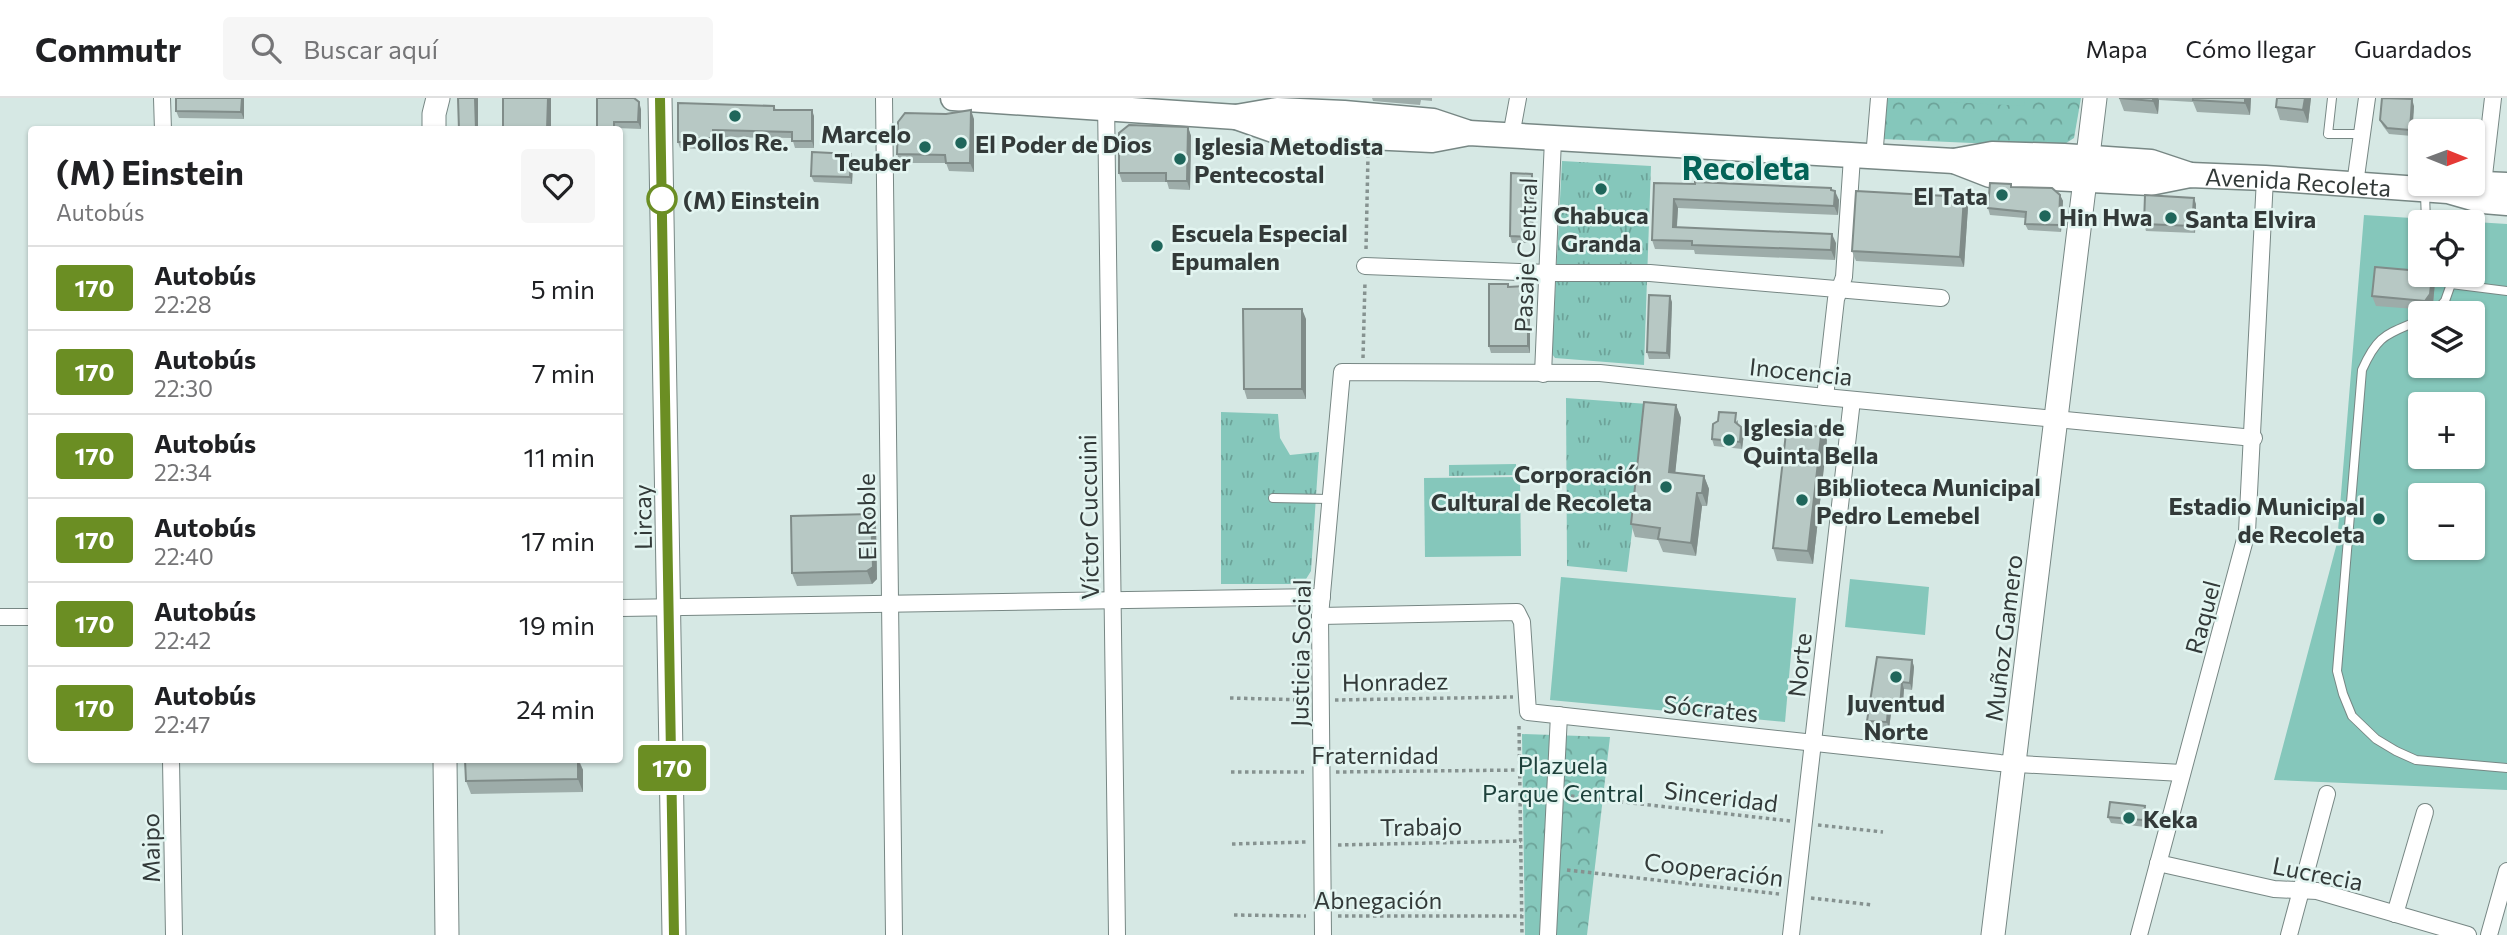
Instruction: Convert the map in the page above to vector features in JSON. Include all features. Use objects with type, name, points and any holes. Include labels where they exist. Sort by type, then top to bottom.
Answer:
[{"type":"main road","name":"Avenida Recoleta","points":[[953,98],[1106,103],[1236,117],[1276,131],[1369,138],[1432,139],[1469,133],[1954,161],[1990,175],[2086,168],[2150,183],[2190,175],[2408,188]]},
{"type":"main road","name":"Avenida Recoleta","points":[[1236,117],[1334,105],[1433,121],[1469,133]]},
{"type":"main road","name":"Avenida Recoleta","points":[[2462,196],[2507,203]]},
{"type":"street","points":[[162,98],[163,126]]},
{"type":"street","name":"Lircay","points":[[660,98],[674,935]]},
{"type":"street","name":"El Roble","points":[[884,98],[894,935]]},
{"type":"street","points":[[1511,136],[1518,98]]},
{"type":"street","points":[[1825,397],[1836,299],[1844,277],[1863,157],[1879,98]]},
{"type":"street","name":"Muñoz Gamero","points":[[1993,935],[2095,98]]},
{"type":"street","points":[[2356,184],[2367,98]]},
{"type":"street","points":[[2493,98],[2495,185]]},
{"type":"street","name":"Víctor Cuccuini","points":[[1106,103],[1117,935]]},
{"type":"street","points":[[1306,134],[1334,105]]},
{"type":"street","name":"Pasaje Central","points":[[1543,374],[1553,139]]},
{"type":"street","name":"Raquel","points":[[2139,935],[2245,546],[2250,506],[2265,178]]},
{"type":"street","points":[[1365,266],[1547,273],[1650,272],[1941,298]]},
{"type":"street","name":"Inocencia","points":[[1342,372],[1618,374],[1852,400],[2253,438]]},
{"type":"street","name":"Justicia Social","points":[[1323,935],[1320,615],[1342,372]]},
{"type":"street","name":"Norte","points":[[1791,935],[1852,400]]},
{"type":"street","points":[[623,608],[1322,597]]},
{"type":"street","points":[[1320,615],[1517,612],[1521,622],[1524,716]]},
{"type":"street","points":[[0,617],[28,617]]},
{"type":"street","points":[[1548,935],[1559,715]]},
{"type":"street","name":"Sócrates","points":[[1524,716],[1559,715],[2014,764]]},
{"type":"street","name":"Maipo","points":[[171,763],[174,935]]},
{"type":"street","points":[[445,763],[447,935]]},
{"type":"street","points":[[2014,764],[2182,773]]},
{"type":"street","points":[[2289,935],[2328,794]]},
{"type":"street","points":[[2395,914],[2425,812]]},
{"type":"street","name":"Lucrecia","points":[[2158,863],[2274,889],[2316,891],[2468,935]]},
{"type":"street","points":[[2489,935],[2507,871]]},
{"type":"lane","points":[[2332,98],[2328,134],[2362,134]]},
{"type":"lane","points":[[2479,287],[2507,290]]},
{"type":"lane","points":[[2408,325],[2381,337],[2361,370],[2337,671],[2352,716],[2376,739],[2396,751],[2416,760],[2507,768]]},
{"type":"lane","points":[[1273,498],[1330,499]]},
{"type":"path","points":[[1363,372],[1369,138]]},
{"type":"path","name":"Honradez","points":[[1230,698],[1321,700],[1519,696]]},
{"type":"path","points":[[1522,935],[1520,770],[1524,716]]},
{"type":"path","name":"Fraternidad","points":[[1230,772],[1520,770]]},
{"type":"path","name":"Sinceridad","points":[[1555,794],[1883,832]]},
{"type":"path","name":"Trabajo","points":[[1232,844],[1521,841]]},
{"type":"path","name":"Cooperación","points":[[1551,868],[1873,905]]},
{"type":"path","name":"Abnegación","points":[[1234,915],[1522,916]]},
{"type":"green space","points":[[1886,98],[2081,98],[2074,138],[2060,147],[1882,139]]},
{"type":"green space","points":[[1950,98],[2025,98],[2024,106],[1950,102]]},
{"type":"green space","points":[[1562,161],[1651,166],[1644,365],[1555,358],[1552,354]]},
{"type":"green space","name":"Estadio Municipal de Recoleta","points":[[2364,215],[2408,218],[2408,287],[2485,287],[2485,223],[2507,224],[2507,790],[2274,780],[2337,543]]},
{"type":"green space","points":[[1566,398],[1648,404],[1627,572],[1567,566]]},
{"type":"green space","points":[[1221,412],[1278,414],[1280,438],[1290,455],[1319,452],[1311,571],[1303,584],[1221,584]]},
{"type":"green space","points":[[1516,464],[1516,475],[1449,476],[1449,465]]},
{"type":"green space","points":[[1520,477],[1521,556],[1425,557],[1424,478]]},
{"type":"green space","points":[[1561,577],[1796,598],[1785,722],[1550,700]]},
{"type":"green space","points":[[1850,579],[1929,587],[1925,635],[1845,627]]},
{"type":"green space","name":"Plazuela Parque Central","points":[[1522,734],[1610,737],[1587,935],[1525,935]]},
{"type":"building","points":[[176,98],[242,98],[241,112],[176,111]]},
{"type":"building","points":[[458,98],[475,98],[476,126],[459,126]]},
{"type":"building","points":[[503,98],[548,98],[547,126],[503,126]]},
{"type":"building","points":[[597,98],[634,98],[639,102],[638,122],[614,122],[614,126],[597,126]]},
{"type":"building","points":[[2119,98],[2153,98],[2153,101]]},
{"type":"building","points":[[2245,98],[2245,103],[2193,100]]},
{"type":"building","points":[[2277,98],[2305,98],[2303,110],[2276,107]]},
{"type":"building","points":[[2382,98],[2412,99],[2408,130],[2387,128],[2380,120]]},
{"type":"building","points":[[678,103],[812,110],[812,141],[792,141],[792,132],[713,130],[713,138],[678,142]]},
{"type":"building","points":[[971,110],[970,163],[946,163],[945,155],[897,154],[898,122],[905,113],[946,114]]},
{"type":"building","points":[[1129,125],[1188,127],[1187,181],[1166,181],[1166,173],[1119,173],[1119,133]]},
{"type":"building","points":[[812,152],[851,154],[850,177],[811,176]]},
{"type":"building","points":[[1511,173],[1532,174],[1530,237],[1510,236]]},
{"type":"building","points":[[1695,182],[1831,188],[1835,191],[1834,206],[1674,199],[1673,227],[1832,234],[1831,250],[1692,245],[1692,241],[1652,240],[1654,183]]},
{"type":"building","points":[[1990,183],[2011,184],[2011,187],[2052,188],[2060,195],[2059,225],[2025,224],[2026,212],[1988,208]]},
{"type":"building","points":[[1856,191],[1964,197],[1960,257],[1852,251]]},
{"type":"building","name":"Santa Elvira","points":[[2145,195],[2194,198],[2192,226],[2144,224]]},
{"type":"building","points":[[2375,267],[2408,270],[2408,287],[2431,287],[2425,301],[2372,296]]},
{"type":"building","points":[[1489,284],[1528,286],[1528,346],[1489,346]]},
{"type":"building","points":[[1649,295],[1670,296],[1667,353],[1647,352]]},
{"type":"building","points":[[1243,309],[1302,309],[1302,389],[1244,389]]},
{"type":"building","name":"Corporación Cultural de Recoleta","points":[[1644,402],[1676,405],[1669,472],[1704,476],[1702,493],[1697,493],[1691,543],[1658,539],[1660,528],[1631,524]]},
{"type":"building","points":[[1719,412],[1736,413],[1735,422],[1741,427],[1740,442],[1712,439],[1713,424],[1718,421]]},
{"type":"building","name":"Biblioteca Municipal Pedro Lemebel","points":[[1787,424],[1822,427],[1808,551],[1773,548]]},
{"type":"building","points":[[871,514],[873,567],[867,571],[792,573],[791,516]]},
{"type":"building","points":[[1877,657],[1912,660],[1910,683],[1902,682],[1900,707],[1888,707],[1887,722],[1867,721]]},
{"type":"building","points":[[465,763],[578,763],[578,779],[466,781]]},
{"type":"building","points":[[2110,802],[2145,806],[2143,820],[2108,817]]},
{"type":"bus line","name":"170","points":[[660,98],[674,935]]},
{"type":"place","name":"Pollos Re.","points":[[735,116]]},
{"type":"place","name":"El Poder de Dios","points":[[961,143]]},
{"type":"place","name":"Marcelo Teuber","points":[[925,147]]},
{"type":"place","name":"Iglesia Metodista Pentecostal","points":[[1180,159]]},
{"type":"place","name":"Chabuca Granda","points":[[1601,189]]},
{"type":"place","name":"El Tata","points":[[2002,195]]},
{"type":"place","name":"(M) Einstein","points":[[662,199]]},
{"type":"place","name":"Hin Hwa","points":[[2045,216]]},
{"type":"place","name":"Santa Elvira","points":[[2171,218]]},
{"type":"place","name":"Escuela Especial Epumalen","points":[[1157,246]]},
{"type":"place","name":"Iglesia de Quinta Bella","points":[[1729,440]]},
{"type":"place","name":"Corporación Cultural de Recoleta","points":[[1666,487]]},
{"type":"place","name":"Biblioteca Municipal Pedro Lemebel","points":[[1802,500]]},
{"type":"place","name":"Estadio Municipal de Recoleta","points":[[2379,519]]},
{"type":"place","name":"Juventud Norte","points":[[1896,677]]},
{"type":"place","name":"Keka","points":[[2129,818]]},
{"type":"district","name":"Recoleta","points":[[1746,167]]}]
